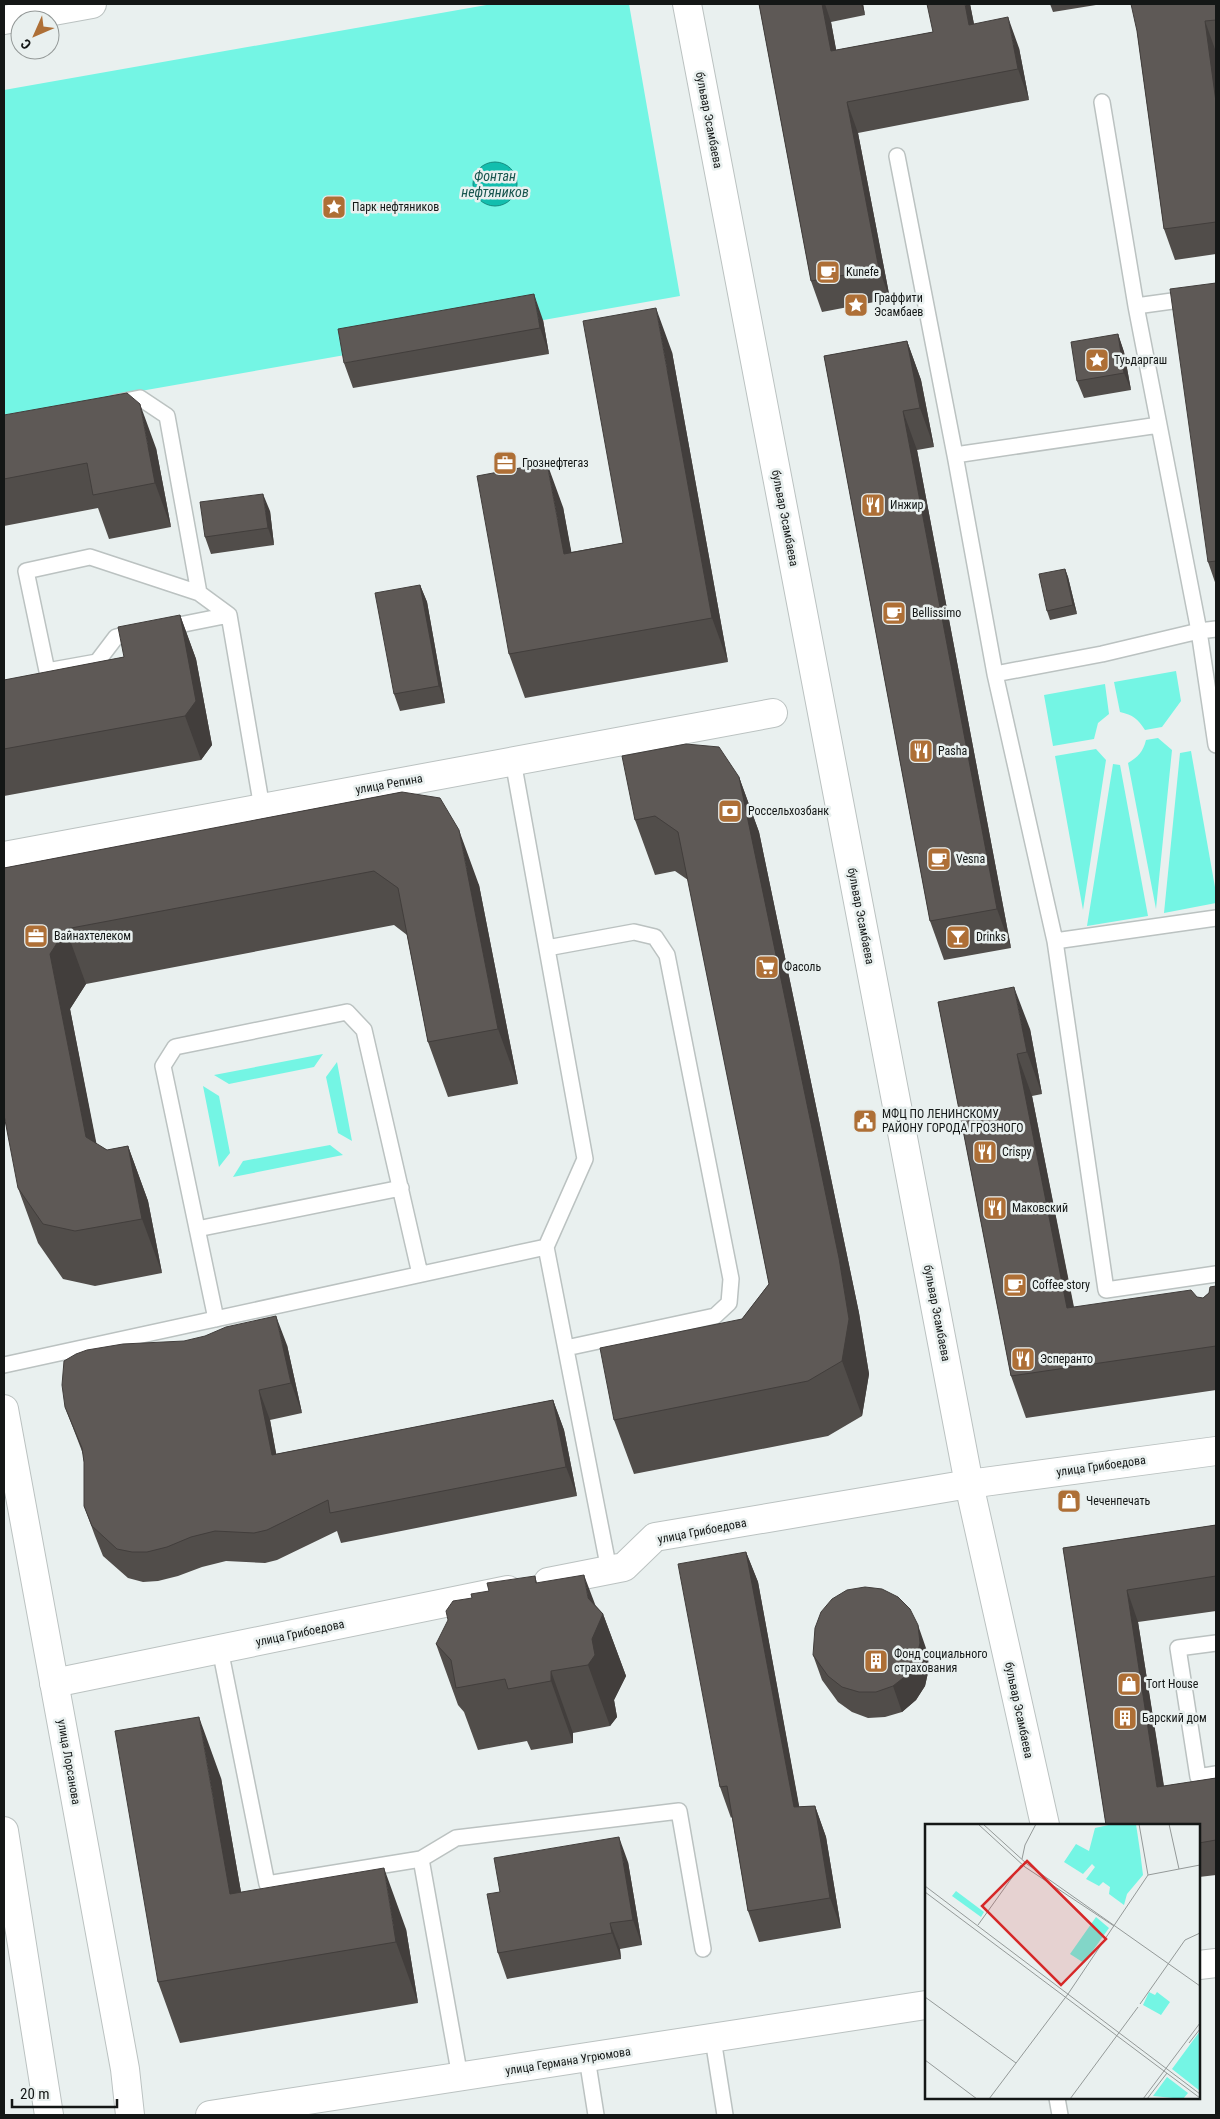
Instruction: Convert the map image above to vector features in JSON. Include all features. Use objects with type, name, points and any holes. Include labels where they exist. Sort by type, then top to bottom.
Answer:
[{"type":"street","points":[[4,20],[92,4]]},
{"type":"street","name":"бульвар Эсамбаева","points":[[687,4],[969,1484],[1045,1824]]},
{"type":"street","name":"улица Репина","points":[[4,856],[773,713]]},
{"type":"street","name":"улица Лорсанова","points":[[4,1409],[125,2069],[130,2115]]},
{"type":"street","name":"улица Грибоедова","points":[[54,1682],[609,1570],[624,1566],[655,1537],[969,1484],[1216,1451]]},
{"type":"street","points":[[4,1831],[49,2115]]},
{"type":"street","points":[[1200,1965],[1216,1963]]},
{"type":"street","name":"улица Германа Угрюмова","points":[[210,2115],[262,2111],[460,2077],[925,2005]]},
{"type":"lane","points":[[1102,102],[1136,306],[1199,631],[1216,745]]},
{"type":"lane","points":[[897,156],[995,674],[1055,941],[1106,1290],[1212,1274],[1211,1294]]},
{"type":"lane","points":[[1136,306],[1216,295]]},
{"type":"lane","points":[[101,406],[140,398],[167,416],[199,593]]},
{"type":"lane","points":[[954,455],[1159,425]]},
{"type":"lane","points":[[229,615],[116,637],[97,662],[47,671],[26,571],[90,558],[199,593],[229,615],[262,808]]},
{"type":"lane","points":[[995,674],[1102,654],[1199,631],[1216,629]]},
{"type":"lane","points":[[513,761],[585,1159],[546,1247],[609,1570]]},
{"type":"lane","points":[[1055,941],[1216,918]]},
{"type":"lane","points":[[547,948],[634,932],[655,937],[667,955],[731,1279],[729,1303],[715,1316],[566,1348]]},
{"type":"lane","points":[[216,1319],[163,1066],[175,1047],[347,1012],[364,1030],[420,1274]]},
{"type":"lane","points":[[197,1229],[401,1188]]},
{"type":"lane","points":[[4,1365],[546,1247]]},
{"type":"lane","points":[[1216,1643],[1178,1648],[1198,1777],[1216,1774]]},
{"type":"lane","points":[[220,1649],[268,1884],[421,1859],[456,1838],[679,1811],[703,1949]]},
{"type":"lane","points":[[421,1859],[460,2077]]},
{"type":"lane","points":[[713,2039],[725,2115]]},
{"type":"lane","points":[[587,2058],[596,2115]]},
{"type":"lane","points":[[1057,2099],[1060,2115]]},
{"type":"shaded area","name":"Парк нефтяников","points":[[492,4],[629,4],[680,296],[4,415],[4,90]]},
{"type":"shaded area","points":[[1176,671],[1181,701],[1162,727],[1145,730],[1135,718],[1120,712],[1114,682]]},
{"type":"shaded area","points":[[1105,684],[1109,714],[1098,723],[1094,739],[1053,746],[1044,695]]},
{"type":"shaded area","points":[[1158,738],[1172,750],[1156,909],[1128,763],[1140,754],[1146,740]]},
{"type":"shaded area","points":[[1096,749],[1106,760],[1083,910],[1055,756]]},
{"type":"shaded area","points":[[1191,751],[1216,893],[1216,903],[1164,913],[1180,753]]},
{"type":"shaded area","points":[[1113,764],[1120,765],[1148,916],[1087,926]]},
{"type":"shaded area","points":[[323,1054],[314,1067],[229,1084],[214,1075]]},
{"type":"shaded area","points":[[337,1062],[352,1141],[338,1133],[326,1077]]},
{"type":"shaded area","points":[[203,1086],[219,1096],[230,1153],[219,1167]]},
{"type":"shaded area","points":[[330,1145],[343,1155],[233,1177],[243,1161]]},
{"type":"water","name":"Фонтан нефтяников","points":[[499,162],[511,168],[516,175],[516,193],[511,200],[504,205],[491,206],[483,203],[476,196],[473,180],[476,172],[483,165]]},
{"type":"building","points":[[759,4],[822,4],[831,51],[933,32],[927,4],[965,4],[969,25],[1008,17],[1018,69],[847,102],[879,269],[811,281]]},
{"type":"building","points":[[1131,4],[1216,4],[1216,20],[1205,21],[1216,102],[1216,222],[1164,229],[1137,31]]},
{"type":"building","points":[[1216,283],[1216,561],[1208,562],[1170,289]]},
{"type":"building","points":[[534,294],[540,328],[344,363],[338,329]]},
{"type":"building","points":[[656,308],[712,618],[509,654],[477,476],[547,463],[564,554],[623,543],[583,321]]},
{"type":"building","points":[[1118,334],[1124,373],[1077,381],[1071,342]]},
{"type":"building","points":[[907,341],[920,408],[903,411],[997,909],[930,921],[824,356]]},
{"type":"building","points":[[127,393],[140,404],[155,483],[93,495],[87,463],[4,479],[4,415]]},
{"type":"building","points":[[263,494],[268,528],[205,537],[200,502]]},
{"type":"building","points":[[1065,569],[1073,605],[1047,611],[1039,574]]},
{"type":"building","points":[[420,585],[439,686],[394,694],[375,593]]},
{"type":"building","points":[[180,615],[196,701],[185,716],[4,749],[4,680],[124,657],[118,627]]},
{"type":"building","points":[[686,744],[719,747],[739,777],[839,1258],[849,1319],[842,1361],[808,1381],[614,1420],[600,1348],[742,1319],[769,1284],[678,832],[655,816],[635,820],[622,756]]},
{"type":"building","points":[[402,792],[440,798],[459,830],[498,1029],[428,1042],[398,888],[374,871],[66,929],[50,954],[86,1137],[107,1150],[128,1146],[142,1219],[75,1231],[43,1224],[18,1188],[4,1115],[4,868]]},
{"type":"building","points":[[1014,987],[1027,1052],[1017,1054],[1067,1308],[1191,1290],[1197,1297],[1203,1298],[1209,1293],[1210,1287],[1216,1286],[1216,1346],[1011,1376],[938,1002]]},
{"type":"building","points":[[276,1316],[291,1383],[259,1390],[272,1455],[553,1400],[566,1467],[330,1513],[328,1500],[267,1530],[254,1533],[215,1531],[147,1552],[117,1549],[92,1526],[84,1506],[84,1462],[82,1448],[65,1407],[62,1385],[64,1361],[87,1350],[123,1344],[184,1341],[205,1336],[226,1327]]},
{"type":"building","name":"Барский дом","points":[[1216,1525],[1216,1576],[1127,1590],[1157,1787],[1216,1778],[1216,1840],[1200,1843],[1200,1824],[1106,1824],[1063,1548]]},
{"type":"building","points":[[746,1552],[794,1807],[815,1806],[830,1898],[748,1911],[727,1786],[720,1787],[678,1564]]},
{"type":"building","points":[[584,1575],[588,1598],[603,1614],[592,1639],[595,1655],[588,1665],[551,1671],[551,1681],[508,1689],[505,1679],[456,1688],[451,1660],[436,1644],[448,1620],[446,1611],[453,1601],[472,1598],[471,1594],[489,1591],[487,1583],[535,1576],[536,1583]]},
{"type":"building","name":"Фонд социального страхования","points":[[865,1587],[882,1589],[898,1597],[910,1609],[918,1625],[920,1643],[916,1660],[907,1675],[893,1686],[876,1692],[859,1692],[842,1687],[828,1676],[813,1655],[815,1628],[821,1612],[832,1599],[847,1590]]},
{"type":"building","points":[[199,1717],[230,1894],[384,1868],[396,1942],[158,1982],[115,1731]]},
{"type":"building","points":[[619,1837],[633,1920],[610,1923],[612,1933],[498,1953],[487,1894],[500,1892],[494,1858]]},
{"type":"place","name":"Парк нефтяников","points":[[334,207]]},
{"type":"place","name":"Kunefe","points":[[828,272]]},
{"type":"place","name":"Граффити Эсамбаев","points":[[856,305]]},
{"type":"place","name":"Туьдаргаш","points":[[1097,360]]},
{"type":"place","name":"Грознефтегаз","points":[[505,463]]},
{"type":"place","name":"Инжир","points":[[873,505]]},
{"type":"place","name":"Bellissimo","points":[[894,613]]},
{"type":"place","name":"Pasha","points":[[921,751]]},
{"type":"place","name":"Россельхозбанк","points":[[730,811]]},
{"type":"place","name":"Vesna","points":[[939,859]]},
{"type":"place","name":"Вайнахтелеком","points":[[36,936]]},
{"type":"place","name":"Drinks","points":[[958,937]]},
{"type":"place","name":"Фасоль","points":[[767,967]]},
{"type":"place","name":"МФЦ ПО ЛЕНИНСКОМУ РАЙОНУ ГОРОДА ГРОЗНОГО","points":[[865,1121]]},
{"type":"place","name":"Crispy","points":[[985,1152]]},
{"type":"place","name":"Маковский","points":[[995,1208]]},
{"type":"place","name":"Coffee story","points":[[1015,1285]]},
{"type":"place","name":"Эсперанто","points":[[1023,1359]]},
{"type":"place","name":"Чеченпечать","points":[[1069,1501]]},
{"type":"place","name":"Фонд социального страхования","points":[[876,1661]]},
{"type":"place","name":"Tort House","points":[[1129,1684]]},
{"type":"place","name":"Барский дом","points":[[1125,1718]]}]
